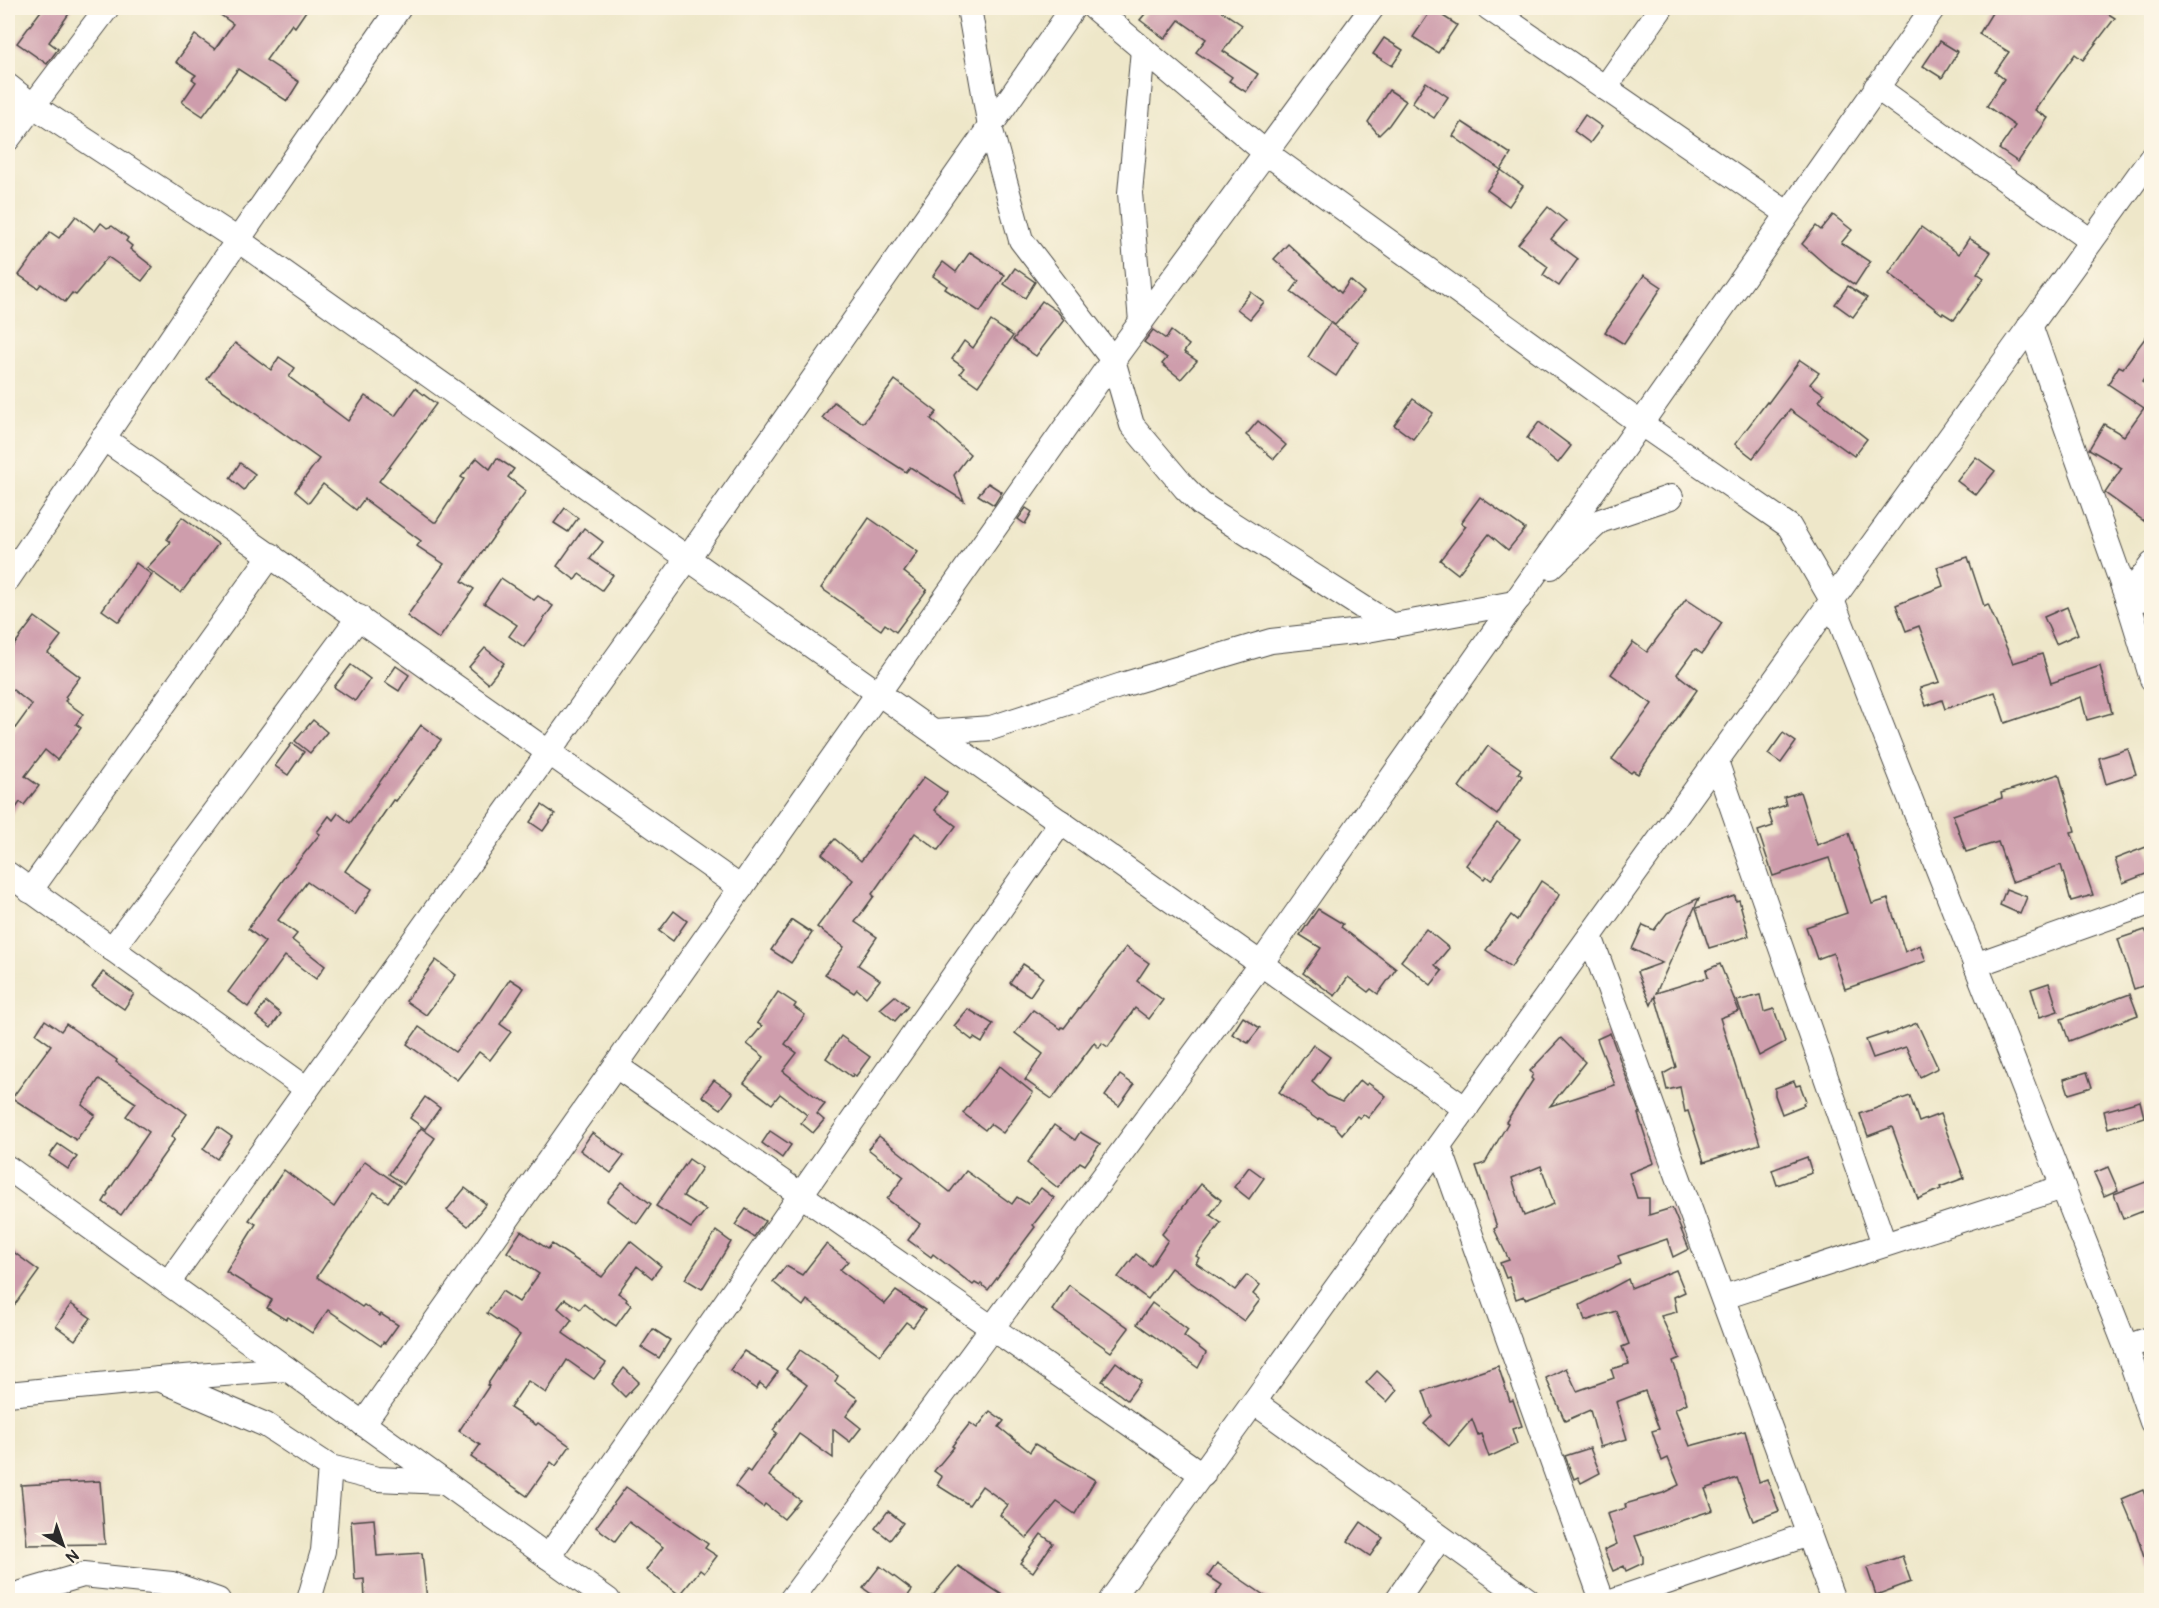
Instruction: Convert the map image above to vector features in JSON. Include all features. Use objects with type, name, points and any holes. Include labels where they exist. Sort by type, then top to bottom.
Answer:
[{"type":"street","points":[[8,139],[107,8]]},
{"type":"street","points":[[8,579],[399,8]]},
{"type":"street","points":[[969,8],[990,127],[1021,240],[1113,360],[1132,425],[1201,504],[1392,626]]},
{"type":"street","points":[[168,1283],[688,558],[1073,8]]},
{"type":"street","points":[[1094,8],[1265,152],[1640,423],[1790,526],[1832,600],[2126,1347],[2151,1422]]},
{"type":"street","points":[[363,1424],[1113,360],[1372,8]]},
{"type":"street","points":[[1489,8],[1787,213]]},
{"type":"street","points":[[1605,88],[1661,8]]},
{"type":"street","points":[[791,1600],[1260,964],[1933,8]]},
{"type":"street","points":[[1141,322],[1130,193],[1143,49]]},
{"type":"street","points":[[8,86],[32,105],[238,240],[1466,1109]]},
{"type":"street","points":[[1876,87],[2091,241]]},
{"type":"street","points":[[1111,1600],[2151,157]]},
{"type":"street","points":[[2030,325],[2127,598],[2151,679]]},
{"type":"street","points":[[104,438],[741,888]]},
{"type":"street","points":[[935,732],[991,728],[1271,640],[1362,631],[1514,603],[1600,521],[1671,497]]},
{"type":"street","points":[[30,891],[272,555]]},
{"type":"street","points":[[2127,598],[2151,564]]},
{"type":"street","points":[[2127,598],[2151,599]]},
{"type":"street","points":[[112,949],[359,617]]},
{"type":"street","points":[[1716,761],[1884,1244]]},
{"type":"street","points":[[548,1557],[1061,822]]},
{"type":"street","points":[[8,874],[308,1089]]},
{"type":"street","points":[[1975,965],[2151,902]]},
{"type":"street","points":[[1590,936],[1833,1600]]},
{"type":"street","points":[[616,1066],[1203,1475]]},
{"type":"street","points":[[1439,1146],[1602,1600]]},
{"type":"street","points":[[8,1168],[608,1600]]},
{"type":"street","points":[[1724,1297],[2063,1187]]},
{"type":"street","points":[[2126,1347],[2151,1338]]},
{"type":"street","points":[[8,1394],[287,1369]]},
{"type":"street","points":[[159,1379],[266,1425],[330,1467],[377,1479],[444,1482]]},
{"type":"street","points":[[1255,1403],[1527,1600]]},
{"type":"street","points":[[309,1600],[323,1551],[330,1467]]},
{"type":"street","points":[[1614,1600],[1809,1534]]},
{"type":"street","points":[[1397,1600],[1440,1538]]},
{"type":"street","points":[[8,1597],[83,1575],[172,1584],[218,1600]]},
{"type":"building","points":[[43,8],[73,8],[49,42],[58,49],[47,64],[17,43]]},
{"type":"building","points":[[211,8],[308,8],[295,27],[292,24],[266,60],[299,82],[287,101],[238,69],[203,116],[182,102],[196,82],[192,79],[196,75],[176,62],[195,35],[215,49],[233,24]]},
{"type":"building","points":[[1150,8],[1217,8],[1242,25],[1223,51],[1258,74],[1246,92],[1229,81],[1232,77],[1196,52],[1206,39],[1179,20],[1165,39],[1140,20]]},
{"type":"building","points":[[1995,8],[2099,8],[2115,18],[2083,60],[2075,54],[2035,110],[2048,118],[2018,162],[1999,149],[2015,126],[1987,106],[2004,79],[1995,72],[2009,52],[1979,34]]},
{"type":"building","points":[[1432,9],[1457,25],[1438,53],[1413,37]]},
{"type":"building","points":[[1384,38],[1403,50],[1392,66],[1373,54]]},
{"type":"building","points":[[1940,41],[1958,52],[1942,78],[1923,66]]},
{"type":"building","points":[[1426,82],[1448,97],[1434,118],[1412,103]]},
{"type":"building","points":[[1389,90],[1406,101],[1379,135],[1368,122]]},
{"type":"building","points":[[1585,115],[1602,127],[1590,143],[1574,131]]},
{"type":"building","points":[[1462,122],[1511,154],[1501,170],[1453,136]]},
{"type":"building","points":[[1501,170],[1523,186],[1509,206],[1487,190]]},
{"type":"building","points":[[1548,207],[1566,221],[1551,239],[1578,259],[1559,286],[1543,275],[1548,267],[1518,244]]},
{"type":"building","points":[[1833,215],[1852,230],[1841,243],[1870,262],[1855,285],[1829,268],[1802,244],[1816,226],[1821,230]]},
{"type":"building","points":[[76,216],[95,231],[101,223],[107,228],[112,226],[128,238],[126,241],[132,246],[130,249],[153,267],[142,281],[108,257],[76,295],[72,293],[65,302],[41,284],[38,288],[19,275],[50,232],[59,238]]},
{"type":"building","points":[[1921,227],[1959,254],[1969,238],[1991,252],[1977,273],[1984,278],[1954,320],[1942,314],[1889,273]]},
{"type":"building","points":[[1288,244],[1341,293],[1350,280],[1364,292],[1335,325],[1291,292],[1299,281],[1274,259]]},
{"type":"building","points":[[970,252],[1005,275],[980,312],[945,289],[947,286],[933,276],[943,262],[956,272]]},
{"type":"building","points":[[1015,268],[1035,282],[1025,298],[1004,284]]},
{"type":"building","points":[[1644,275],[1662,287],[1624,344],[1605,332]]},
{"type":"building","points":[[1848,286],[1867,298],[1853,317],[1835,304]]},
{"type":"building","points":[[1251,292],[1264,302],[1250,319],[1237,309]]},
{"type":"building","points":[[1042,301],[1058,312],[1064,320],[1036,356],[1013,340]]},
{"type":"building","points":[[991,321],[1013,336],[978,386],[960,373],[964,368],[952,359],[964,341],[973,348]]},
{"type":"building","points":[[1330,323],[1358,342],[1336,376],[1308,357]]},
{"type":"building","points":[[1153,330],[1166,339],[1171,331],[1189,345],[1184,352],[1197,361],[1181,379],[1162,364],[1167,358],[1144,342]]},
{"type":"building","points":[[2151,330],[2151,368],[2142,382],[2151,388],[2151,526],[2105,493],[2122,468],[2089,449],[2104,424],[2124,436],[2144,408],[2108,384],[2119,366],[2123,368]]},
{"type":"building","points":[[235,343],[271,370],[279,357],[295,368],[289,377],[348,421],[365,396],[395,416],[415,388],[436,404],[379,481],[434,522],[464,479],[461,477],[477,458],[490,469],[497,458],[514,469],[508,477],[526,491],[462,581],[474,589],[439,639],[407,616],[444,564],[417,546],[421,541],[364,499],[356,510],[323,484],[309,503],[295,491],[319,459],[207,379]]},
{"type":"building","points":[[1800,360],[1819,373],[1810,384],[1824,394],[1819,401],[1867,439],[1854,456],[1790,410],[1753,458],[1735,444]]},
{"type":"building","points":[[895,380],[937,412],[931,419],[970,454],[954,475],[964,501],[910,467],[906,472],[822,418],[834,402],[863,423]]},
{"type":"building","points":[[1413,399],[1433,413],[1413,439],[1394,425]]},
{"type":"building","points":[[1258,421],[1286,445],[1274,459],[1246,435]]},
{"type":"building","points":[[1539,422],[1571,446],[1558,463],[1527,438]]},
{"type":"building","points":[[1976,457],[1995,471],[1976,495],[1957,481]]},
{"type":"building","points":[[240,463],[255,474],[244,490],[230,478]]},
{"type":"building","points":[[988,483],[1002,492],[994,505],[978,495]]},
{"type":"building","points":[[1480,497],[1525,529],[1508,550],[1489,534],[1458,574],[1440,560],[1466,526],[1461,523]]},
{"type":"building","points":[[565,508],[578,518],[568,532],[554,523]]},
{"type":"building","points":[[1026,508],[1032,512],[1025,524],[1018,519]]},
{"type":"building","points":[[182,517],[218,544],[181,593],[147,568],[171,542],[167,539]]},
{"type":"building","points":[[869,518],[918,552],[904,572],[927,590],[896,632],[885,624],[881,630],[821,588]]},
{"type":"building","points":[[584,528],[603,542],[590,559],[613,575],[602,590],[579,574],[575,580],[557,566]]},
{"type":"building","points":[[1968,557],[1984,606],[1988,604],[2013,663],[2042,654],[2051,683],[2100,666],[2112,713],[2087,720],[2081,697],[2005,723],[1995,692],[1945,709],[1942,700],[1926,706],[1920,688],[1940,682],[1919,626],[1906,631],[1896,605],[1943,586],[1937,567]]},
{"type":"building","points":[[136,563],[152,575],[119,622],[102,610]]},
{"type":"building","points":[[501,578],[534,600],[538,596],[553,606],[524,647],[509,636],[517,625],[484,603]]},
{"type":"building","points":[[1686,599],[1722,623],[1702,654],[1695,649],[1677,674],[1697,690],[1638,774],[1633,771],[1631,773],[1612,759],[1652,704],[1611,674],[1633,642],[1647,652]]},
{"type":"building","points":[[2067,607],[2078,634],[2056,644],[2044,617]]},
{"type":"building","points":[[35,617],[61,636],[48,653],[80,677],[65,697],[67,699],[65,701],[83,714],[76,724],[81,728],[57,760],[45,750],[25,776],[39,786],[24,805],[20,802],[8,820],[8,738],[32,705],[8,686],[8,653]]},
{"type":"building","points":[[485,648],[504,663],[488,683],[469,667]]},
{"type":"building","points":[[351,665],[370,679],[355,701],[334,687]]},
{"type":"building","points":[[396,666],[409,675],[399,691],[385,682]]},
{"type":"building","points":[[313,720],[327,732],[310,753],[295,741]]},
{"type":"building","points":[[421,725],[441,740],[396,801],[393,800],[345,871],[372,889],[355,915],[307,882],[278,920],[297,934],[292,940],[325,966],[316,979],[285,956],[248,1007],[228,992],[265,942],[248,929],[320,834],[317,832],[329,816],[333,820],[338,813],[350,823]]},
{"type":"building","points":[[1783,733],[1796,742],[1781,763],[1768,754]]},
{"type":"building","points":[[292,743],[304,752],[288,775],[275,766]]},
{"type":"building","points":[[1488,746],[1521,769],[1518,773],[1522,776],[1497,815],[1459,787]]},
{"type":"building","points":[[2128,749],[2136,774],[2106,784],[2099,758]]},
{"type":"building","points":[[2059,774],[2075,831],[2071,832],[2093,895],[2071,901],[2061,865],[2012,882],[1998,842],[1966,852],[1953,815],[2002,798],[2001,793]]},
{"type":"building","points":[[924,777],[947,793],[935,810],[956,826],[938,850],[915,833],[855,922],[877,937],[858,965],[880,980],[866,997],[857,989],[854,993],[825,974],[844,947],[817,927],[853,880],[822,854],[835,839],[861,861]]},
{"type":"building","points":[[1800,792],[1817,845],[1849,833],[1872,904],[1888,899],[1905,952],[1920,945],[1926,961],[1845,989],[1833,953],[1817,959],[1806,927],[1847,913],[1829,858],[1773,876],[1758,831],[1773,826],[1768,811],[1786,805],[1784,797]]},
{"type":"building","points":[[542,805],[555,814],[543,831],[530,822]]},
{"type":"building","points":[[1497,823],[1520,839],[1491,880],[1486,876],[1484,879],[1466,865]]},
{"type":"building","points":[[2146,847],[2151,861],[2151,872],[2123,883],[2115,859]]},
{"type":"building","points":[[1541,881],[1560,894],[1511,967],[1486,950],[1511,915],[1517,920]]},
{"type":"building","points":[[2006,889],[2027,897],[2020,914],[2000,905]]},
{"type":"building","points":[[1735,896],[1736,901],[1739,900],[1749,936],[1709,948],[1696,908]]},
{"type":"building","points":[[1699,898],[1656,993],[1708,977],[1706,970],[1720,964],[1739,1011],[1720,1018],[1760,1144],[1704,1162],[1688,1111],[1685,1112],[1680,1087],[1667,1090],[1663,1074],[1676,1067],[1655,996],[1651,1005],[1637,972],[1662,963],[1632,949],[1643,925],[1654,930],[1667,913]]},
{"type":"building","points":[[1318,909],[1343,924],[1341,927],[1396,969],[1378,994],[1371,989],[1368,992],[1348,977],[1335,996],[1303,973],[1321,948],[1300,935]]},
{"type":"building","points":[[674,911],[687,921],[673,941],[659,931]]},
{"type":"building","points":[[792,920],[812,933],[791,963],[771,950]]},
{"type":"building","points":[[1426,929],[1449,948],[1435,965],[1442,971],[1431,985],[1401,961]]},
{"type":"building","points":[[2145,930],[2151,941],[2151,983],[2134,989],[2118,939]]},
{"type":"building","points":[[1126,947],[1149,963],[1137,981],[1163,1000],[1149,1019],[1135,1008],[1108,1047],[1102,1043],[1099,1048],[1094,1043],[1052,1099],[1025,1080],[1043,1054],[1015,1033],[1033,1010],[1061,1029],[1064,1028]]},
{"type":"building","points":[[436,960],[456,975],[426,1015],[406,1001]]},
{"type":"building","points":[[1023,964],[1043,977],[1030,996],[1010,983]]},
{"type":"building","points":[[103,972],[134,994],[124,1009],[92,987]]},
{"type":"building","points":[[510,979],[524,988],[500,1024],[511,1032],[490,1060],[479,1052],[457,1080],[407,1044],[419,1027],[455,1052],[480,1024]]},
{"type":"building","points":[[2049,983],[2058,1011],[2040,1017],[2031,989]]},
{"type":"building","points":[[778,992],[796,1004],[794,1007],[805,1015],[785,1044],[797,1053],[783,1071],[825,1104],[817,1114],[824,1120],[813,1133],[801,1123],[807,1115],[780,1094],[772,1104],[744,1083],[764,1057],[747,1044],[762,1026],[757,1023]]},
{"type":"building","points":[[2130,994],[2138,1015],[2069,1041],[2061,1019]]},
{"type":"building","points":[[1760,995],[1764,1012],[1774,1009],[1785,1042],[1759,1056],[1737,1001]]},
{"type":"building","points":[[895,996],[908,1006],[895,1021],[880,1009]]},
{"type":"building","points":[[266,1002],[281,1014],[271,1028],[256,1016]]},
{"type":"building","points":[[968,1009],[993,1024],[982,1043],[974,1038],[972,1040],[954,1026]]},
{"type":"building","points":[[1243,1017],[1260,1028],[1248,1043],[1232,1034]]},
{"type":"building","points":[[45,1020],[61,1031],[66,1024],[187,1114],[171,1137],[175,1139],[121,1215],[103,1202],[149,1132],[126,1116],[136,1103],[99,1079],[82,1105],[95,1115],[76,1140],[12,1098],[51,1045],[36,1034]]},
{"type":"building","points":[[1917,1023],[1938,1068],[1920,1077],[1906,1047],[1873,1058],[1866,1040],[1887,1033],[1887,1035]]},
{"type":"building","points":[[1610,1033],[1640,1114],[1638,1114],[1654,1163],[1629,1173],[1637,1198],[1649,1198],[1649,1215],[1672,1208],[1689,1249],[1673,1257],[1667,1239],[1618,1256],[1621,1264],[1525,1299],[1524,1296],[1516,1299],[1509,1277],[1506,1278],[1500,1263],[1509,1260],[1494,1229],[1497,1227],[1476,1166],[1485,1163],[1508,1123],[1506,1122],[1533,1080],[1531,1078],[1533,1074],[1530,1071],[1561,1038],[1585,1062],[1550,1106],[1615,1085],[1597,1039]],"holes":[[[1541,1166],[1554,1204],[1524,1216],[1512,1178]]]},
{"type":"building","points":[[841,1036],[870,1057],[856,1076],[853,1074],[852,1077],[826,1058]]},
{"type":"building","points":[[1313,1045],[1330,1057],[1312,1082],[1328,1096],[1342,1102],[1360,1080],[1386,1096],[1368,1118],[1363,1114],[1360,1118],[1357,1116],[1342,1134],[1334,1125],[1319,1118],[1318,1120],[1279,1092]]},
{"type":"building","points":[[1000,1066],[1033,1093],[1003,1133],[990,1124],[985,1130],[963,1113]]},
{"type":"building","points":[[2087,1072],[2092,1087],[2069,1094],[2064,1079]]},
{"type":"building","points":[[1120,1075],[1134,1085],[1119,1106],[1105,1096]]},
{"type":"building","points":[[714,1080],[733,1093],[721,1109],[702,1096]]},
{"type":"building","points":[[1794,1081],[1796,1086],[1800,1085],[1806,1101],[1804,1105],[1782,1114],[1775,1095],[1775,1088]]},
{"type":"building","points":[[1910,1096],[1919,1122],[1940,1114],[1964,1178],[1918,1199],[1892,1127],[1868,1136],[1860,1114]]},
{"type":"building","points":[[425,1097],[440,1108],[425,1129],[410,1118]]},
{"type":"building","points":[[2140,1101],[2144,1117],[2108,1128],[2104,1111]]},
{"type":"building","points":[[1054,1125],[1075,1140],[1080,1132],[1100,1144],[1085,1165],[1080,1162],[1058,1188],[1027,1163]]},
{"type":"building","points":[[218,1127],[232,1137],[217,1159],[203,1149]]},
{"type":"building","points":[[421,1128],[435,1138],[404,1184],[389,1174]]},
{"type":"building","points":[[770,1131],[791,1145],[782,1158],[762,1143]]},
{"type":"building","points":[[592,1133],[624,1156],[611,1173],[580,1150]]},
{"type":"building","points":[[879,1136],[950,1192],[966,1171],[1012,1204],[1017,1197],[1028,1204],[1041,1188],[1054,1198],[988,1290],[981,1284],[980,1286],[975,1283],[973,1285],[933,1254],[931,1257],[908,1240],[920,1224],[887,1199],[904,1177],[868,1149]]},
{"type":"building","points":[[58,1144],[77,1157],[68,1169],[49,1156]]},
{"type":"building","points":[[1807,1157],[1812,1173],[1777,1185],[1772,1170]]},
{"type":"building","points":[[689,1159],[702,1168],[683,1196],[706,1210],[691,1228],[656,1206]]},
{"type":"building","points":[[365,1161],[400,1186],[388,1202],[374,1192],[317,1277],[362,1307],[364,1305],[398,1325],[381,1346],[328,1310],[312,1333],[288,1317],[286,1320],[267,1308],[272,1300],[226,1272],[256,1224],[249,1220],[284,1170],[334,1207]]},
{"type":"building","points":[[1249,1167],[1264,1178],[1249,1199],[1234,1187]]},
{"type":"building","points":[[2108,1167],[2118,1190],[2104,1196],[2094,1173]]},
{"type":"building","points":[[2151,1180],[2151,1208],[2123,1219],[2114,1194]]},
{"type":"building","points":[[622,1182],[651,1204],[637,1224],[607,1201]]},
{"type":"building","points":[[1201,1184],[1221,1200],[1210,1215],[1221,1223],[1196,1256],[1199,1258],[1196,1263],[1235,1290],[1247,1275],[1260,1285],[1253,1294],[1260,1300],[1244,1321],[1171,1268],[1148,1299],[1118,1277],[1136,1254],[1151,1266],[1168,1240],[1162,1234]]},
{"type":"building","points":[[465,1188],[486,1204],[468,1226],[447,1210]]},
{"type":"building","points":[[746,1209],[765,1221],[754,1237],[735,1225]]},
{"type":"building","points":[[521,1231],[548,1249],[552,1244],[602,1277],[630,1241],[661,1266],[652,1278],[637,1266],[618,1293],[631,1305],[616,1326],[604,1320],[584,1304],[580,1309],[565,1299],[558,1308],[572,1320],[563,1332],[564,1334],[606,1363],[594,1379],[567,1360],[546,1393],[528,1381],[510,1408],[536,1425],[538,1423],[570,1446],[556,1466],[551,1462],[527,1496],[471,1457],[480,1445],[459,1431],[520,1335],[487,1313],[502,1291],[519,1302],[539,1274],[507,1252]]},
{"type":"building","points":[[716,1231],[731,1242],[702,1289],[685,1279]]},
{"type":"building","points":[[826,1244],[848,1261],[840,1270],[885,1304],[896,1291],[925,1310],[913,1327],[906,1322],[880,1355],[807,1300],[803,1306],[773,1282],[786,1266],[802,1275]]},
{"type":"building","points":[[8,1248],[39,1271],[8,1314]]},
{"type":"building","points":[[1676,1270],[1685,1292],[1674,1297],[1677,1312],[1661,1316],[1680,1358],[1673,1361],[1687,1403],[1675,1409],[1690,1446],[1745,1431],[1759,1482],[1767,1479],[1779,1511],[1753,1521],[1737,1478],[1705,1489],[1713,1510],[1635,1536],[1643,1563],[1626,1571],[1624,1566],[1613,1571],[1604,1550],[1617,1544],[1607,1514],[1626,1508],[1625,1504],[1663,1493],[1679,1485],[1668,1458],[1662,1461],[1652,1431],[1659,1429],[1645,1391],[1616,1402],[1627,1439],[1600,1447],[1590,1410],[1565,1421],[1546,1378],[1566,1368],[1577,1391],[1614,1378],[1611,1369],[1629,1364],[1622,1347],[1629,1344],[1616,1311],[1585,1321],[1580,1305],[1628,1279],[1631,1288]]},
{"type":"building","points":[[1069,1285],[1129,1328],[1111,1352],[1052,1310]]},
{"type":"building","points":[[1152,1303],[1188,1330],[1184,1336],[1206,1353],[1198,1368],[1137,1324]]},
{"type":"building","points":[[71,1304],[91,1318],[75,1340],[56,1326]]},
{"type":"building","points":[[653,1329],[670,1340],[659,1358],[641,1347]]},
{"type":"building","points":[[800,1350],[838,1376],[835,1382],[858,1399],[846,1416],[861,1428],[850,1442],[833,1429],[833,1458],[799,1434],[791,1443],[769,1476],[800,1500],[784,1519],[765,1504],[763,1507],[735,1486],[747,1470],[750,1472],[777,1433],[773,1430],[807,1385],[786,1369]]},
{"type":"building","points":[[744,1351],[778,1372],[766,1388],[760,1383],[756,1389],[730,1370]]},
{"type":"building","points":[[1116,1362],[1141,1381],[1127,1400],[1102,1381]]},
{"type":"building","points":[[1498,1366],[1510,1401],[1513,1400],[1522,1426],[1512,1429],[1517,1444],[1489,1457],[1481,1434],[1478,1435],[1472,1419],[1449,1446],[1424,1424],[1432,1416],[1423,1391]]},
{"type":"building","points":[[624,1368],[639,1382],[625,1397],[612,1384]]},
{"type":"building","points":[[1377,1371],[1397,1390],[1387,1402],[1366,1383]]},
{"type":"building","points":[[990,1411],[1004,1421],[999,1427],[1030,1452],[1035,1444],[1095,1480],[1075,1514],[1057,1502],[1027,1538],[1000,1515],[1008,1505],[982,1486],[969,1505],[937,1485],[942,1477],[934,1471],[970,1423],[977,1428]]},
{"type":"building","points":[[1590,1448],[1600,1473],[1581,1483],[1578,1477],[1574,1479],[1565,1456]]},
{"type":"building","points":[[100,1481],[105,1544],[27,1545],[21,1485]]},
{"type":"building","points":[[626,1487],[708,1544],[705,1548],[717,1556],[704,1573],[700,1570],[680,1595],[646,1570],[663,1547],[629,1522],[615,1541],[596,1527]]},
{"type":"building","points":[[2143,1490],[2151,1512],[2151,1570],[2148,1570],[2122,1499]]},
{"type":"building","points":[[888,1511],[903,1523],[890,1540],[875,1528]]},
{"type":"building","points":[[374,1519],[377,1556],[422,1553],[427,1600],[365,1600],[364,1579],[355,1580],[351,1521]]},
{"type":"building","points":[[1361,1522],[1383,1538],[1370,1556],[1348,1541]]},
{"type":"building","points":[[1041,1534],[1053,1543],[1033,1572],[1020,1563]]},
{"type":"building","points":[[1902,1556],[1911,1582],[1876,1595],[1867,1568]]},
{"type":"building","points":[[1217,1563],[1271,1600],[1212,1600],[1222,1585],[1208,1576]]},
{"type":"building","points":[[880,1566],[912,1590],[905,1600],[880,1600],[863,1588]]},
{"type":"building","points":[[958,1566],[1010,1600],[929,1600]]}]
